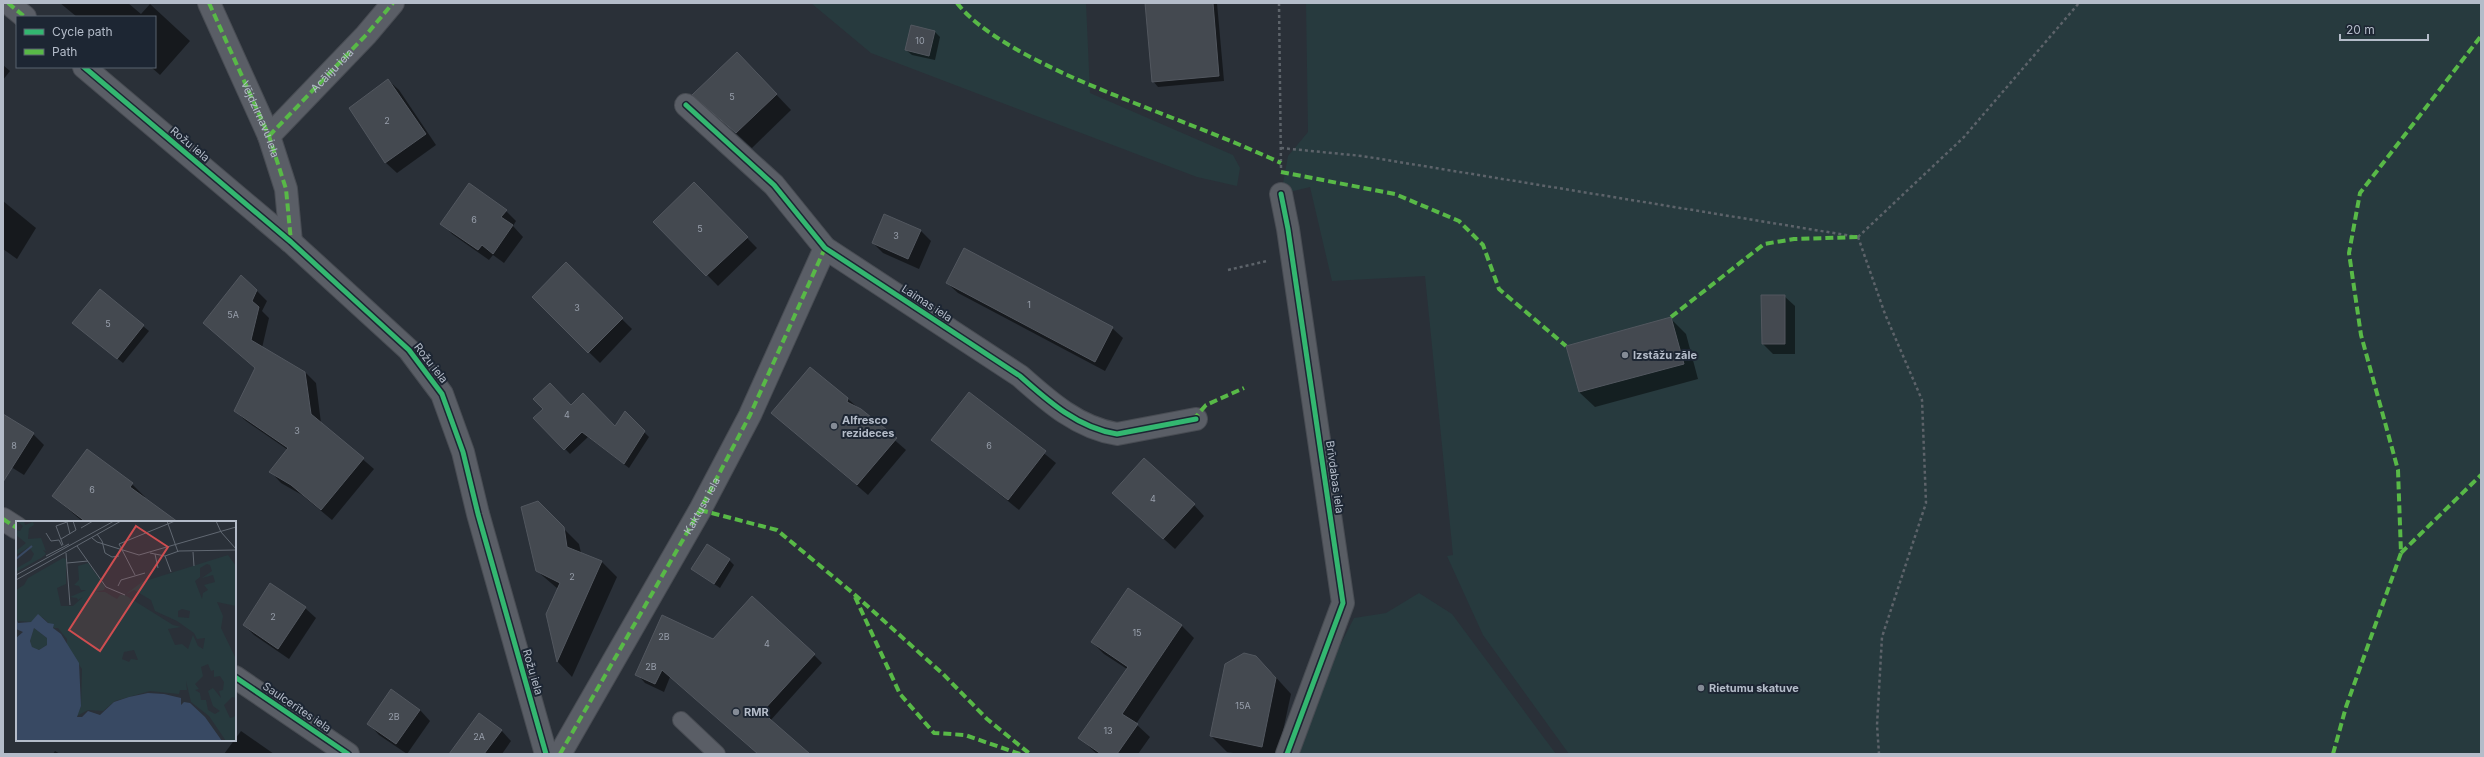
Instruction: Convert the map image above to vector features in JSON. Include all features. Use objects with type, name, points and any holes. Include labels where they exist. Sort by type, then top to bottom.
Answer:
[{"type":"street","points":[[8,3],[24,16]]},
{"type":"street","name":"Vējdzirnavu iela","points":[[209,3],[269,136],[286,189],[291,242]]},
{"type":"street","name":"Acāliju iela","points":[[269,136],[366,35],[393,3]]},
{"type":"street","name":"Rožu iela","points":[[85,68],[291,242],[409,350],[442,394],[464,452],[478,514],[546,754]]},
{"type":"street","name":"Laimas iela","points":[[686,105],[774,185],[825,248],[1020,376],[1048,401],[1071,418],[1105,432],[1117,434],[1196,419]]},
{"type":"street","name":"Brīvdabas iela","points":[[1281,194],[1288,229],[1343,604],[1287,754]]},
{"type":"street","name":"Kaktusu iela","points":[[560,754],[700,510],[750,415],[825,248]]},
{"type":"street","points":[[3,519],[16,527]]},
{"type":"street","name":"Saulcerītes iela","points":[[236,678],[348,754]]},
{"type":"lane","points":[[681,720],[717,754]]},
{"type":"path","points":[[1279,3],[1281,194]]},
{"type":"path","points":[[1858,236],[1964,138],[2079,3]]},
{"type":"path","points":[[1281,148],[1362,156],[1858,236]]},
{"type":"path","points":[[1858,236],[1885,314],[1922,400],[1926,503],[1882,637],[1878,725],[1879,754]]},
{"type":"green space","points":[[811,3],[1086,3],[1090,93],[1233,155],[1240,168],[1237,186],[1197,177],[871,53]]},
{"type":"green space","points":[[1306,3],[2481,3],[2481,754],[1569,754],[1483,635],[1447,556],[1453,555],[1425,276],[1332,281],[1310,187],[1281,194],[1288,156],[1308,132]]},
{"type":"green space","points":[[1419,593],[1452,614],[1556,754],[1294,754],[1324,677],[1354,618],[1386,613]]},
{"type":"building","points":[[1145,3],[1213,3],[1219,76],[1152,82]]},
{"type":"building","points":[[911,25],[935,31],[929,56],[905,50]]},
{"type":"building","points":[[737,52],[777,94],[736,133],[692,95]]},
{"type":"building","points":[[388,79],[426,134],[385,163],[349,108]]},
{"type":"building","points":[[694,182],[748,237],[706,276],[653,222]]},
{"type":"building","points":[[469,183],[507,210],[501,217],[513,225],[493,254],[482,245],[478,250],[440,224]]},
{"type":"building","points":[[884,214],[921,230],[908,259],[872,243]]},
{"type":"building","points":[[964,248],[1113,327],[1095,362],[946,283]]},
{"type":"building","points":[[566,262],[623,318],[588,353],[532,297]]},
{"type":"building","points":[[241,275],[257,290],[252,301],[259,307],[251,340],[305,372],[311,414],[364,458],[321,510],[291,485],[269,472],[288,448],[234,411],[255,368],[203,323]]},
{"type":"building","points":[[100,289],[144,325],[117,359],[72,323]]},
{"type":"building","points":[[1761,295],[1785,295],[1785,344],[1762,344]]},
{"type":"building","name":"Izstāžu zāle","points":[[1671,317],[1684,364],[1579,392],[1566,346]]},
{"type":"building","name":"Alfresco rezideces","points":[[810,367],[848,398],[847,402],[861,409],[897,438],[857,485],[771,413]]},
{"type":"building","points":[[550,383],[571,405],[583,393],[615,426],[625,411],[645,431],[624,464],[582,432],[564,450],[533,418],[543,409],[533,399]]},
{"type":"building","points":[[969,392],[1046,451],[1008,500],[931,440]]},
{"type":"building","points":[[3,414],[34,433],[3,482]]},
{"type":"building","points":[[87,449],[133,483],[130,487],[177,521],[85,521],[52,496]]},
{"type":"building","points":[[1144,458],[1195,504],[1163,539],[1112,493]]},
{"type":"building","points":[[538,501],[564,527],[567,547],[602,561],[557,662],[546,614],[560,583],[536,571],[521,507]]},
{"type":"building","points":[[707,544],[730,559],[714,584],[691,569]]},
{"type":"building","points":[[270,583],[306,607],[278,649],[243,625]]},
{"type":"building","points":[[1128,588],[1182,625],[1122,714],[1138,724],[1117,754],[1101,754],[1078,738],[1128,667],[1091,642]]},
{"type":"building","points":[[752,596],[815,654],[762,712],[810,754],[758,754],[662,670],[655,684],[635,675],[662,615],[713,639]]},
{"type":"building","points":[[1244,653],[1256,656],[1276,678],[1262,747],[1210,736],[1225,664]]},
{"type":"building","points":[[391,689],[420,710],[396,744],[367,724]]},
{"type":"building","points":[[479,713],[502,730],[484,754],[449,754]]},
{"type":"marked path","points":[[8,3],[24,16]]},
{"type":"marked path","points":[[209,3],[269,136],[286,189],[291,241]]},
{"type":"marked path","points":[[269,136],[366,35],[393,3]]},
{"type":"marked path","points":[[957,3],[967,14],[992,34],[1007,44],[1052,68],[1092,86],[1281,163]]},
{"type":"marked path","points":[[2333,754],[2346,707],[2401,553],[2398,470],[2361,335],[2349,253],[2360,193],[2481,36]]},
{"type":"marked path","points":[[1281,172],[1395,194],[1459,221],[1483,245],[1499,289],[1566,346]]},
{"type":"marked path","points":[[1671,317],[1764,244],[1794,239],[1858,237]]},
{"type":"marked path","points":[[560,754],[700,510],[750,415],[825,248]]},
{"type":"marked path","points":[[1193,420],[1206,405],[1244,388]]},
{"type":"marked path","points":[[2401,553],[2481,475]]},
{"type":"marked path","points":[[700,510],[777,530],[854,594],[943,674],[987,719],[1030,754]]},
{"type":"marked path","points":[[3,519],[16,527]]},
{"type":"marked path","points":[[855,597],[900,694],[934,733],[965,735],[1020,754]]},
{"type":"cycle path","points":[[85,68],[291,242],[409,350],[442,394],[463,452],[478,514],[546,754]]},
{"type":"cycle path","points":[[686,105],[774,185],[825,248],[1020,376],[1041,395],[1064,412],[1089,426],[1117,434],[1196,419]]},
{"type":"cycle path","points":[[1281,194],[1288,229],[1343,603],[1287,754]]},
{"type":"cycle path","points":[[236,678],[348,754]]},
{"type":"place","name":"Izstāžu zāle","points":[[1625,355]]},
{"type":"place","name":"Alfresco rezideces","points":[[834,426]]},
{"type":"place","name":"Rietumu skatuve","points":[[1701,688]]},
{"type":"place","name":"RMR","points":[[736,712]]}]
